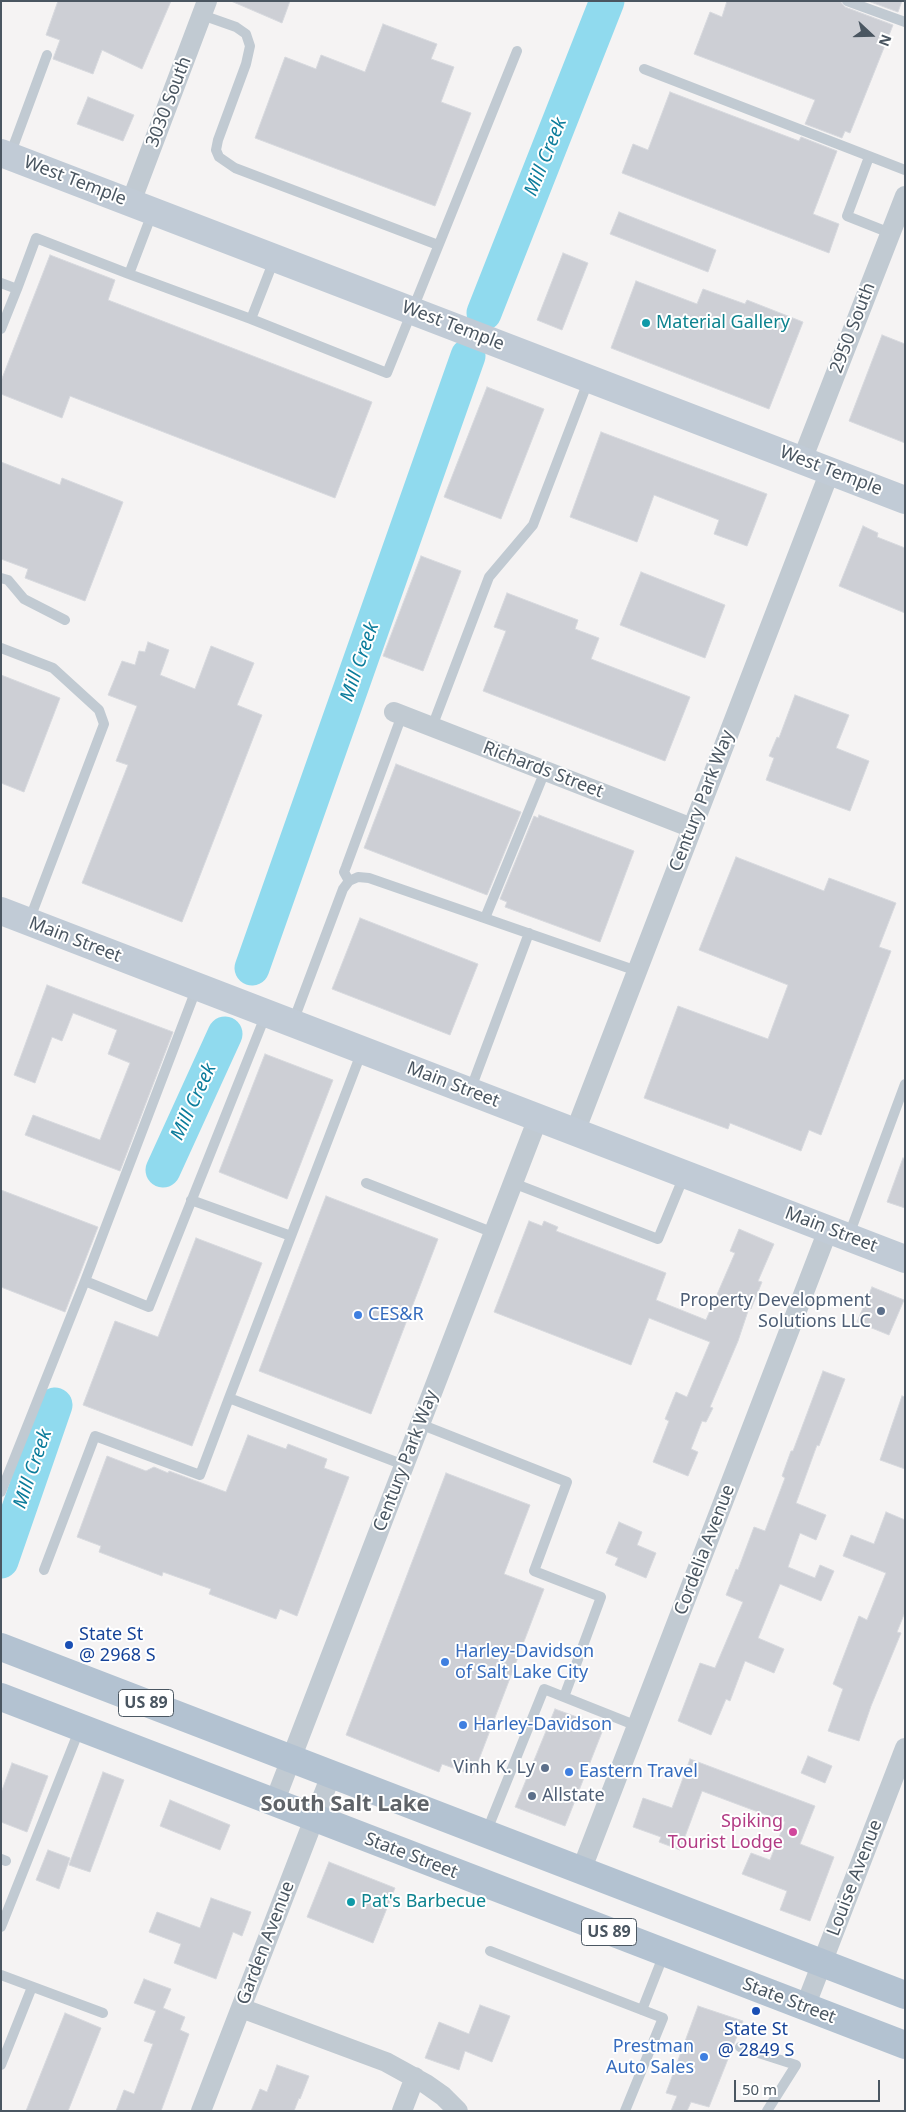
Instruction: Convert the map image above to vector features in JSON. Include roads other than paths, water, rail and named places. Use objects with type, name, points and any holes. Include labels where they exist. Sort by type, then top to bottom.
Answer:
[{"type":"main road","name":"US 89","points":[[1,1647],[905,1995]]},
{"type":"main road","name":"State Street","points":[[1,1697],[905,2045]]},
{"type":"street","name":"3030 South","points":[[142,206],[204,8]]},
{"type":"street","name":"West Temple","points":[[6,154],[905,500]]},
{"type":"street","name":"2950 South","points":[[802,460],[905,196]]},
{"type":"street","name":"Century Park Way","points":[[575,1132],[830,471]]},
{"type":"street","name":"Richards Street","points":[[398,714],[692,828]]},
{"type":"street","name":"Main Street","points":[[2,913],[197,986],[905,1259]]},
{"type":"street","name":"Century Park Way","points":[[274,1803],[538,1118]]},
{"type":"street","name":"Cordelia Avenue","points":[[580,1871],[636,1726],[838,1233]]},
{"type":"street","name":"Louise Avenue","points":[[805,2007],[905,1748]]},
{"type":"street","name":"Garden Avenue","points":[[201,2111],[331,1775]]},
{"type":"street","points":[[241,2008],[386,2062],[443,2096],[458,2111]]},
{"type":"street","points":[[402,2111],[414,2077]]},
{"type":"lane","points":[[847,1],[905,22]]},
{"type":"lane","points":[[204,8],[246,34],[250,46],[246,64],[218,140],[216,150],[219,157],[235,168],[438,245]]},
{"type":"lane","points":[[1,329],[36,238],[251,319],[387,373],[517,51]]},
{"type":"lane","points":[[6,154],[47,55]]},
{"type":"lane","points":[[644,69],[905,170]]},
{"type":"lane","points":[[870,157],[847,216],[890,233]]},
{"type":"lane","points":[[129,274],[142,206]]},
{"type":"lane","points":[[251,319],[274,258]]},
{"type":"lane","points":[[1,283],[17,289]]},
{"type":"lane","points":[[432,727],[489,577],[534,525],[590,378]]},
{"type":"lane","points":[[1,578],[8,580],[24,599],[65,620]]},
{"type":"lane","points":[[1,648],[53,668],[99,710],[104,724],[28,922]]},
{"type":"lane","points":[[349,881],[344,872],[398,714]]},
{"type":"lane","points":[[485,918],[544,771]]},
{"type":"lane","points":[[293,1023],[343,889],[349,881],[358,877],[369,878],[637,971]]},
{"type":"lane","points":[[470,1091],[529,933]]},
{"type":"lane","points":[[1,1492],[85,1281],[197,986]]},
{"type":"lane","points":[[85,1281],[149,1307],[266,1013]]},
{"type":"lane","points":[[44,1570],[95,1436],[200,1475],[363,1050]]},
{"type":"lane","points":[[838,1233],[905,1084]]},
{"type":"lane","points":[[513,1183],[658,1239],[685,1173]]},
{"type":"lane","points":[[366,1183],[494,1233]]},
{"type":"lane","points":[[191,1200],[291,1236]]},
{"type":"lane","points":[[229,1398],[404,1465]]},
{"type":"lane","points":[[420,1424],[567,1482],[534,1571],[601,1597],[564,1697]]},
{"type":"lane","points":[[486,1834],[544,1689],[636,1726]]},
{"type":"lane","points":[[1,1927],[4,1914],[81,1727]]},
{"type":"lane","points":[[490,1951],[663,2018],[625,2111]]},
{"type":"lane","points":[[642,2010],[664,1953]]},
{"type":"lane","points":[[1,1975],[103,2013]]},
{"type":"lane","points":[[1,2065],[32,1987]]},
{"type":"lane","points":[[740,2046],[796,2065],[767,2111]]},
{"type":"waterway","name":"Mill Creek","points":[[484,313],[607,1]]},
{"type":"waterway","name":"Mill Creek","points":[[252,968],[468,356]]},
{"type":"waterway","name":"Mill Creek","points":[[163,1170],[225,1034]]},
{"type":"waterway","name":"Mill Creek","points":[[1,1561],[55,1405]]},
{"type":"place","name":"Material Gallery","points":[[646,323]]},
{"type":"place","name":"Property Development Solutions LLC","points":[[881,1311]]},
{"type":"place","name":"CES&R","points":[[358,1315]]},
{"type":"place","name":"State St @ 2968 S","points":[[69,1645]]},
{"type":"place","name":"Harley-Davidson of Salt Lake City","points":[[445,1662]]},
{"type":"place","name":"Harley-Davidson","points":[[463,1725]]},
{"type":"place","name":"Vinh K. Ly","points":[[545,1768]]},
{"type":"place","name":"Eastern Travel","points":[[569,1772]]},
{"type":"place","name":"Allstate","points":[[532,1796]]},
{"type":"place","name":"Spiking Tourist Lodge","points":[[793,1832]]},
{"type":"place","name":"Pat's Barbecue","points":[[351,1902]]},
{"type":"place","name":"State St @ 2849 S","points":[[756,2011]]},
{"type":"place","name":"Prestman Auto Sales","points":[[704,2057]]},
{"type":"district","name":"South Salt Lake","points":[[345,1805]]}]
